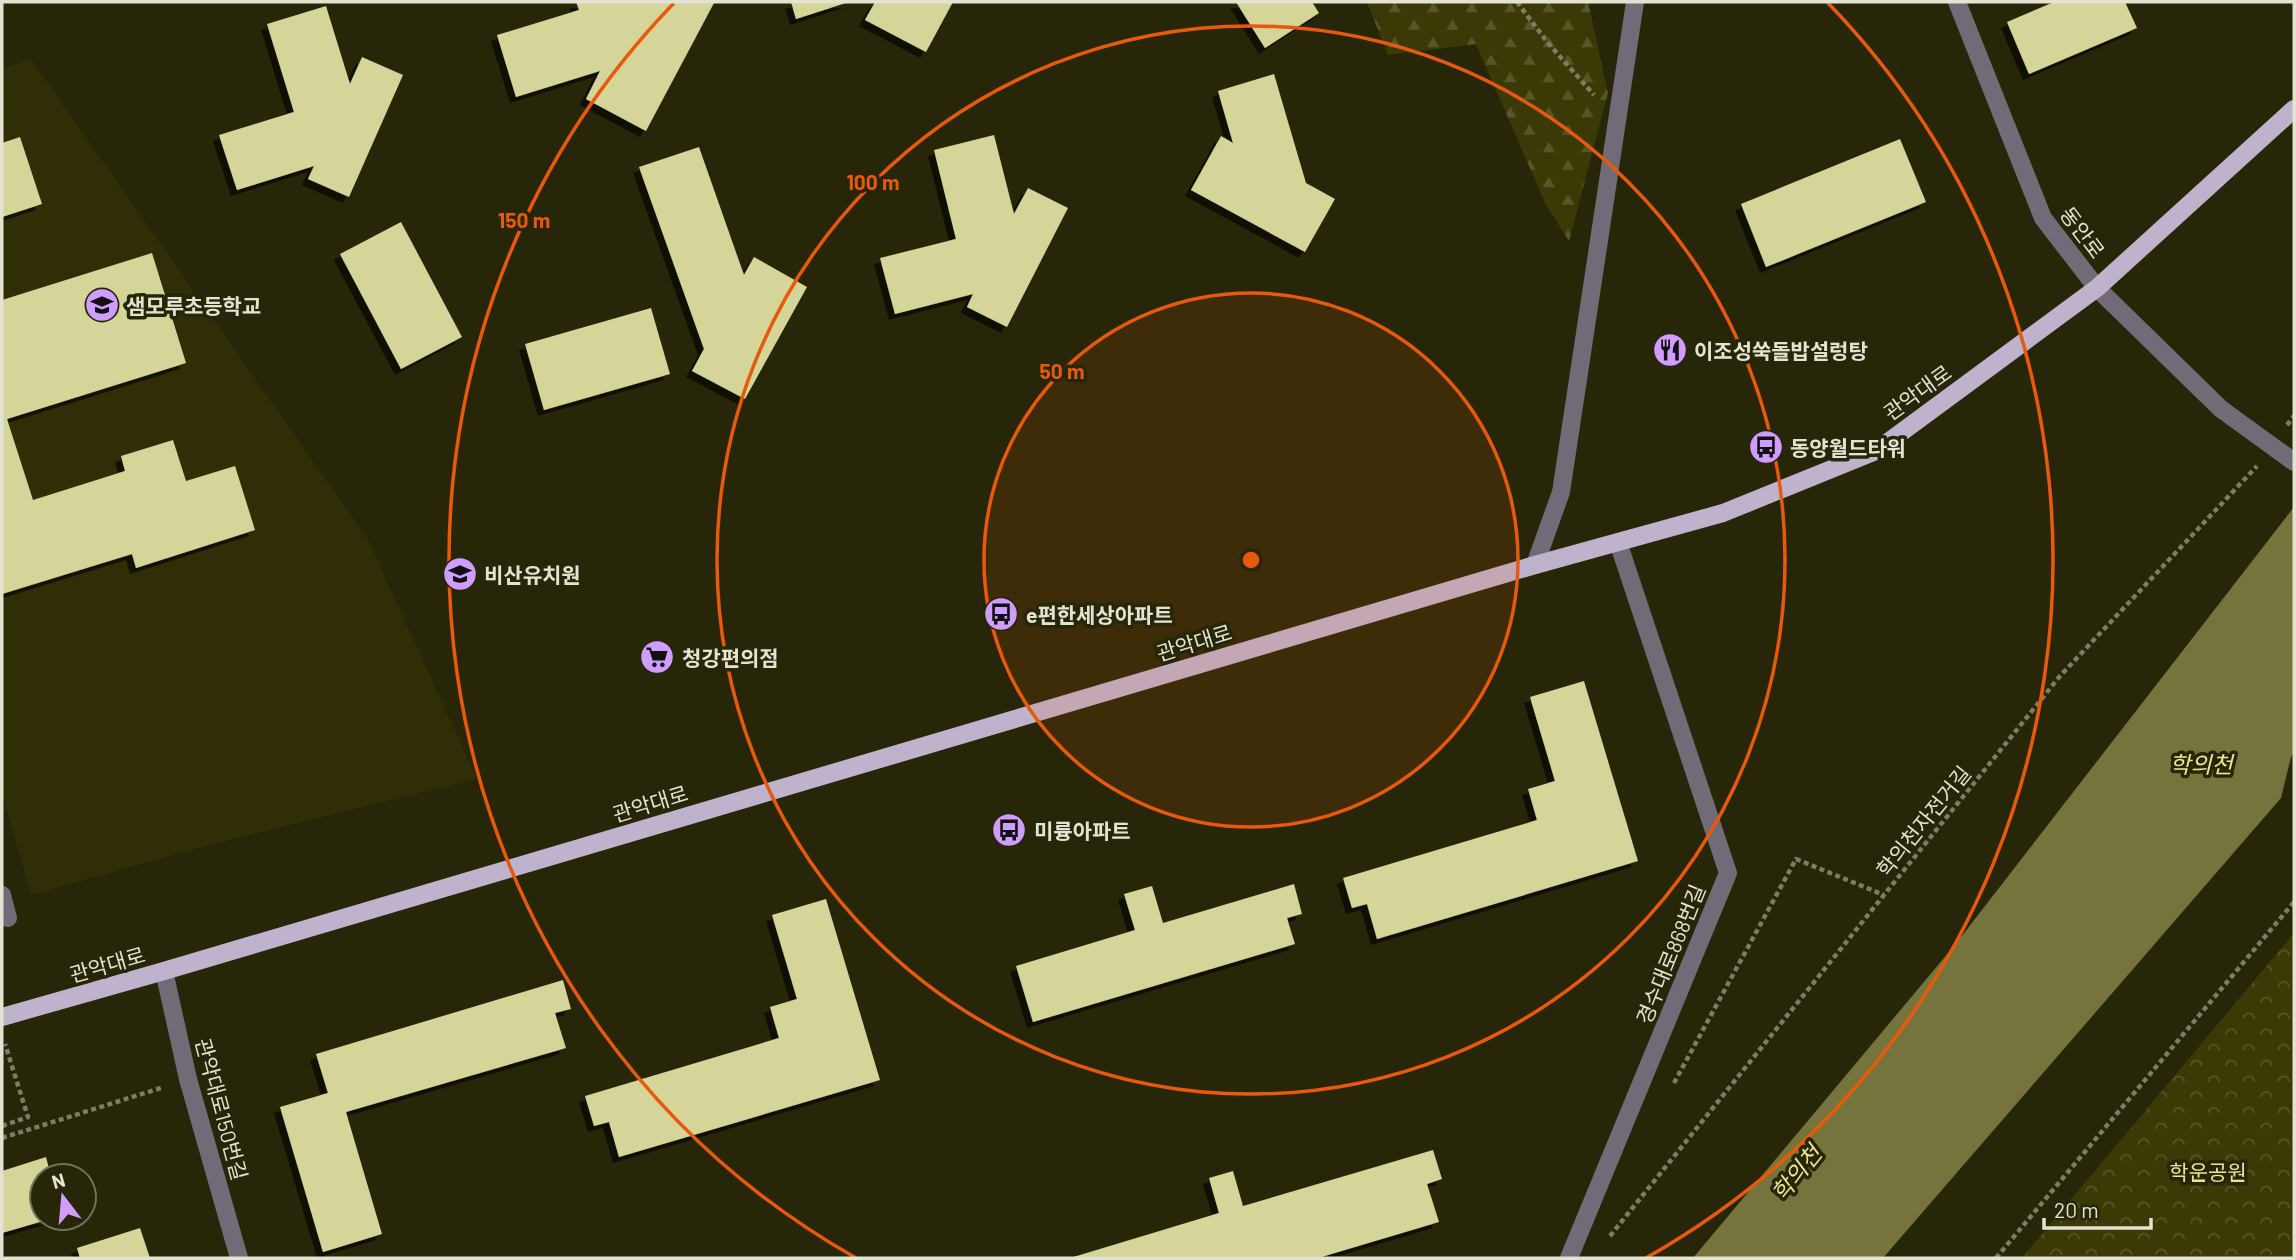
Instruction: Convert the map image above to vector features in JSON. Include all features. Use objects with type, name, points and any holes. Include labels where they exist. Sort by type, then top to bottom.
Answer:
[{"type":"main road","name":"관악대로","points":[[2,1017],[1535,565],[1723,513],[1876,451],[2096,288],[2294,109]]},
{"type":"street","points":[[1535,565],[1561,492],[1634,2]]},
{"type":"street","name":"동안로","points":[[1957,2],[2043,218],[2096,288],[2221,410],[2294,462]]},
{"type":"street","name":"경수대로868번길","points":[[1569,1258],[1728,873],[1618,542]]},
{"type":"street","points":[[2,895],[8,918]]},
{"type":"street","name":"관악대로150번길","points":[[164,971],[188,1079],[239,1258]]},
{"type":"path","points":[[1517,2],[1548,43],[1616,121]]},
{"type":"path","points":[[2280,435],[2294,416]]},
{"type":"path","name":"학의천자전거길","points":[[1609,1237],[2060,676],[2259,465]]},
{"type":"path","points":[[1670,1089],[1796,859],[1884,895]]},
{"type":"path","points":[[1996,1258],[2294,902]]},
{"type":"path","points":[[2,1032],[28,1117],[2,1126]]},
{"type":"path","points":[[2,1138],[188,1079]]},
{"type":"shaded area","name":"샘모루초등학교","points":[[31,59],[368,540],[477,779],[213,844],[31,895],[2,792],[2,69]]},
{"type":"green space","points":[[1367,2],[1588,2],[1608,93],[1569,241],[1546,205],[1476,44],[1388,55]]},
{"type":"green space","name":"학운공원","points":[[2294,933],[2294,1258],[2022,1258]]},
{"type":"water","name":"학의천","points":[[2294,507],[2294,752],[2281,798],[1883,1258],[1693,1258],[1954,946]]},
{"type":"building","points":[[576,2],[714,3],[646,131],[586,99],[600,71],[516,97],[497,35],[579,10]]},
{"type":"building","points":[[791,2],[849,2],[796,19]]},
{"type":"building","points":[[875,2],[953,2],[926,52],[865,20]]},
{"type":"building","points":[[1236,2],[1312,2],[1319,13],[1265,48]]},
{"type":"building","points":[[2054,2],[2125,2],[2137,28],[2029,74],[2007,22]]},
{"type":"building","points":[[326,6],[350,84],[362,57],[403,75],[349,197],[308,179],[314,166],[237,190],[219,135],[294,112],[267,24]]},
{"type":"building","points":[[1274,74],[1306,183],[1335,199],[1305,252],[1191,190],[1221,136],[1233,143],[1218,91]]},
{"type":"building","points":[[994,135],[1014,214],[1028,188],[1068,208],[1007,327],[967,307],[973,294],[895,314],[880,258],[956,239],[934,150]]},
{"type":"building","points":[[20,137],[42,204],[2,217],[2,143]]},
{"type":"building","points":[[1900,139],[1926,202],[1766,267],[1741,204]]},
{"type":"building","points":[[699,147],[744,275],[754,257],[807,287],[745,399],[692,371],[704,349],[639,167]]},
{"type":"building","points":[[401,222],[462,337],[401,369],[340,254]]},
{"type":"building","points":[[152,253],[186,363],[7,419],[33,500],[125,471],[121,456],[173,440],[186,481],[235,466],[255,530],[136,568],[132,554],[2,594],[2,300]]},
{"type":"building","points":[[651,308],[670,374],[544,410],[525,344]]},
{"type":"building","points":[[1584,681],[1638,861],[1377,939],[1367,904],[1352,908],[1343,878],[1537,820],[1528,789],[1555,781],[1530,697]]},
{"type":"building","points":[[1294,884],[1302,914],[1287,918],[1295,944],[1033,1022],[1016,966],[1135,930],[1124,894],[1152,886],[1163,923]]},
{"type":"building","points":[[826,899],[880,1080],[619,1157],[609,1122],[594,1126],[585,1096],[779,1038],[770,1007],[797,999],[772,915]]},
{"type":"building","points":[[563,980],[571,1009],[555,1013],[566,1048],[346,1112],[382,1234],[323,1252],[280,1107],[328,1093],[316,1054]]},
{"type":"building","points":[[1433,1150],[1442,1179],[1427,1184],[1439,1222],[1318,1258],[1070,1258],[1219,1213],[1209,1178],[1233,1171],[1243,1206]]},
{"type":"building","points":[[46,1157],[47,1162],[30,1162]]},
{"type":"building","points":[[28,1163],[28,1225],[2,1233],[2,1171]]},
{"type":"building","points":[[140,1228],[150,1258],[80,1258],[77,1248]]},
{"type":"place","name":"샘모루초등학교","points":[[102,305]]},
{"type":"place","name":"이조성쑥돌밥설렁탕","points":[[1670,350]]},
{"type":"place","name":"동양월드타워","points":[[1766,447]]},
{"type":"place","name":"비산유치원","points":[[460,574]]},
{"type":"place","name":"e편한세상아파트","points":[[1001,614]]},
{"type":"place","name":"청강편의점","points":[[657,657]]},
{"type":"place","name":"미륭아파트","points":[[1009,830]]}]
